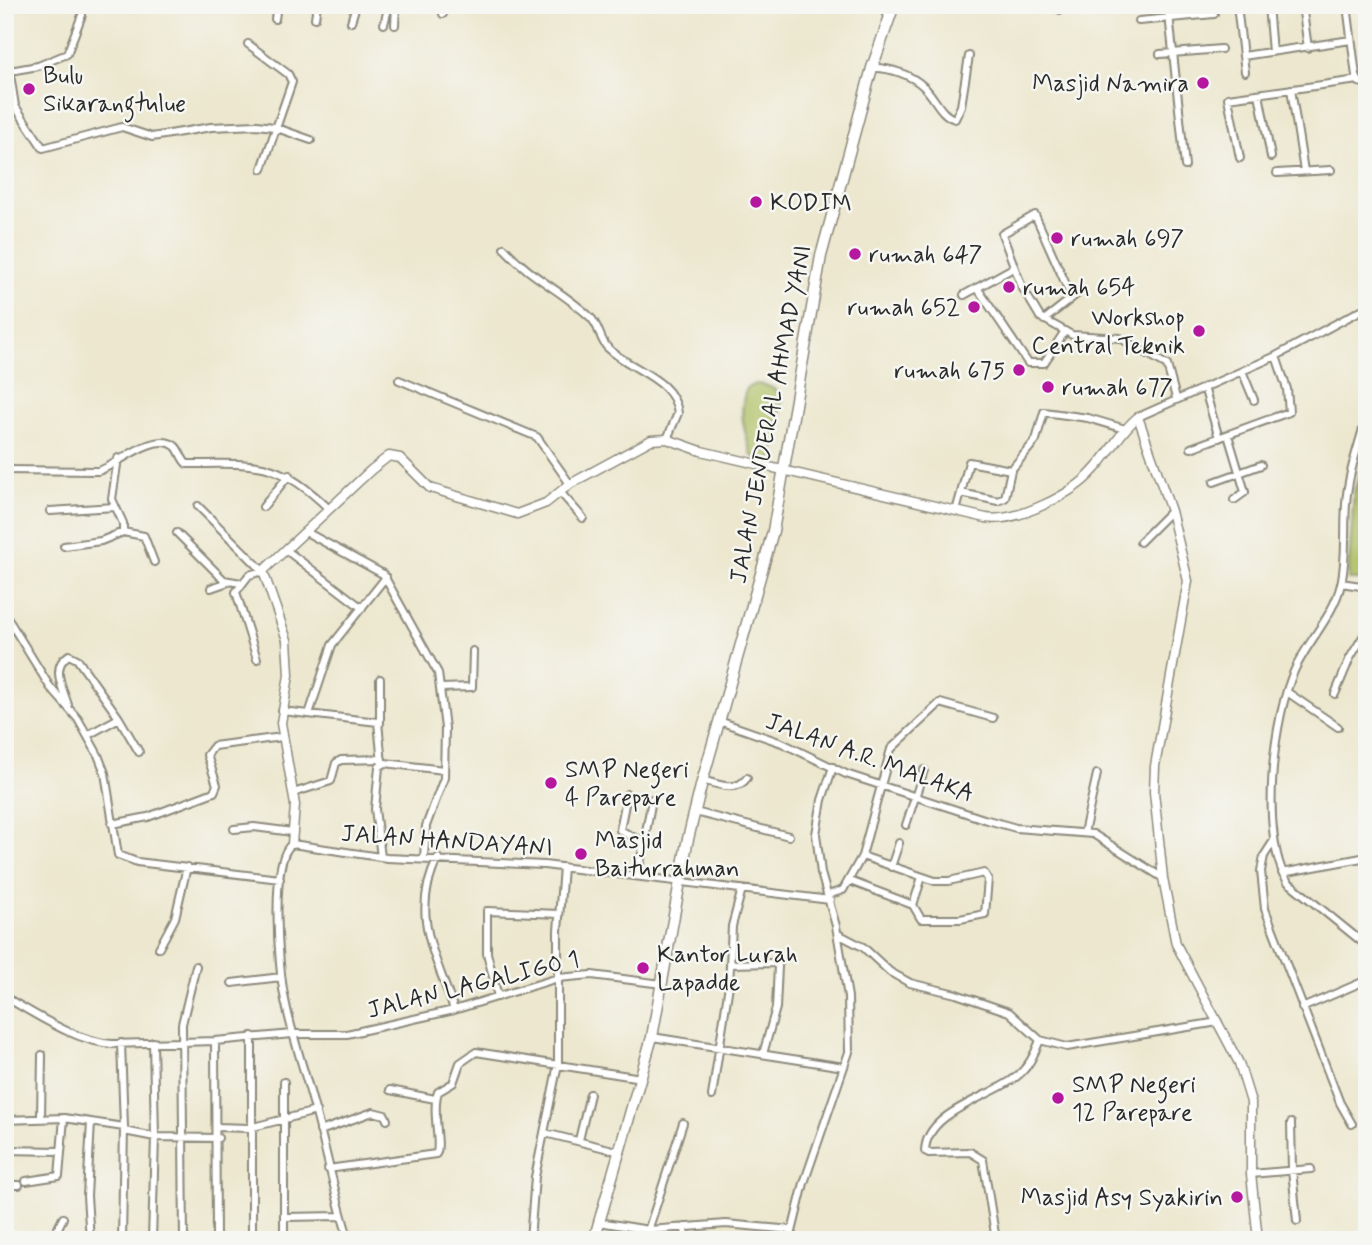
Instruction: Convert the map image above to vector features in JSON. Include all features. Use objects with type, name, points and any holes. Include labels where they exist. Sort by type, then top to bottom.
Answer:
[{"type":"highway","name":"JALAN JENDERAL AHMAD YANI","points":[[594,1240],[652,1037],[702,780],[773,531],[821,256],[872,68],[894,5]]},
{"type":"street","points":[[275,19],[277,5]]},
{"type":"street","points":[[315,18],[317,5]]},
{"type":"street","points":[[351,22],[356,5]]},
{"type":"street","points":[[384,24],[389,5]]},
{"type":"street","points":[[395,25],[396,5]]},
{"type":"street","points":[[441,5],[443,14]]},
{"type":"street","points":[[882,5],[889,18]]},
{"type":"street","points":[[1168,5],[1185,166]]},
{"type":"street","points":[[1237,5],[1245,72]]},
{"type":"street","points":[[1268,5],[1272,52]]},
{"type":"street","points":[[1302,5],[1308,48]]},
{"type":"street","points":[[1347,5],[1357,80]]},
{"type":"street","points":[[1139,21],[1214,14]]},
{"type":"street","points":[[10,71],[38,66],[67,54],[82,15]]},
{"type":"street","points":[[1243,56],[1350,40]]},
{"type":"street","points":[[5,43],[18,112],[43,148],[122,127],[152,137],[211,128],[274,127],[311,140]]},
{"type":"street","points":[[248,44],[288,74],[292,82],[274,127],[262,169]]},
{"type":"street","points":[[1160,54],[1221,49]]},
{"type":"street","points":[[872,68],[911,78],[924,87],[947,116],[955,119],[961,106],[969,56]]},
{"type":"street","points":[[1240,158],[1228,98],[1357,80],[1367,83]]},
{"type":"street","points":[[1291,89],[1304,172]]},
{"type":"street","points":[[1259,94],[1271,157]]},
{"type":"street","points":[[1277,173],[1331,170]]},
{"type":"street","points":[[1072,298],[1034,215],[1001,235],[1013,268],[1034,310],[1044,320],[1076,335],[1120,338],[1161,361],[1169,368],[1176,398]]},
{"type":"street","points":[[504,248],[528,273],[589,316],[598,326],[608,348],[672,394],[678,413],[667,439]]},
{"type":"street","points":[[964,295],[1013,268]]},
{"type":"street","points":[[978,289],[1028,363],[1044,363],[1065,331]]},
{"type":"street","points":[[1044,320],[1082,290]]},
{"type":"street","points":[[257,659],[236,592],[242,583],[251,574],[263,571],[370,470],[395,456],[430,488],[513,514],[537,508],[570,484],[651,440],[667,439],[701,451],[783,468],[956,511],[1003,519],[1039,506],[1070,490],[1092,473],[1125,429],[1138,417],[1276,356],[1367,307]]},
{"type":"street","points":[[1191,448],[1289,412],[1287,389],[1276,356]]},
{"type":"street","points":[[1242,371],[1254,400]]},
{"type":"street","points":[[399,380],[537,437],[570,484]]},
{"type":"street","points":[[1204,387],[1220,438]]},
{"type":"street","points":[[961,493],[1002,500],[1007,496],[1011,470],[1036,440],[1044,412],[1088,418],[1125,429]]},
{"type":"street","points":[[1138,417],[1171,511],[1188,581],[1155,766],[1154,792],[1163,878],[1176,944],[1239,1063],[1248,1089],[1252,1113],[1251,1174],[1258,1240]]},
{"type":"street","points":[[1366,419],[1346,501],[1341,583],[1294,670],[1287,692],[1272,803],[1273,842],[1282,873],[1293,888],[1367,946]]},
{"type":"street","points":[[1228,435],[1245,492],[1234,500]]},
{"type":"street","points":[[5,470],[93,472],[105,469],[118,458],[140,449],[166,443],[176,446],[187,464],[257,465],[289,475],[329,509]]},
{"type":"street","points":[[118,458],[113,499],[123,523],[123,532]]},
{"type":"street","points":[[956,511],[969,461],[1011,470]]},
{"type":"street","points":[[1214,482],[1261,464]]},
{"type":"street","points":[[263,507],[289,475]]},
{"type":"street","points":[[560,492],[583,518]]},
{"type":"street","points":[[198,506],[263,571],[287,640],[289,675],[282,710],[282,737],[296,808],[292,844],[283,854],[280,879],[278,929],[281,977],[292,1034],[316,1111],[328,1169],[348,1240]]},
{"type":"street","points":[[50,511],[115,507]]},
{"type":"street","points":[[1140,542],[1171,511]]},
{"type":"street","points":[[64,546],[101,541],[123,532],[144,536],[154,562]]},
{"type":"street","points":[[306,532],[372,566],[386,577],[433,664],[441,688],[444,770],[443,785],[426,826],[424,857]]},
{"type":"street","points":[[177,533],[228,582]]},
{"type":"street","points":[[286,550],[362,608]]},
{"type":"street","points":[[309,714],[332,645],[386,577]]},
{"type":"street","points":[[211,588],[228,582],[242,583]]},
{"type":"street","points":[[1341,583],[1367,587]]},
{"type":"street","points":[[5,614],[50,687],[88,735],[103,765],[115,849],[122,859],[280,879]]},
{"type":"street","points":[[1335,694],[1348,662],[1367,630]]},
{"type":"street","points":[[441,688],[472,687],[473,651]]},
{"type":"street","points":[[69,708],[59,668],[62,659],[69,655],[77,659],[120,718],[139,752]]},
{"type":"street","points":[[380,679],[383,762],[377,772],[375,809],[381,857]]},
{"type":"street","points":[[1287,692],[1338,727]]},
{"type":"street","points":[[829,897],[840,892],[850,881],[862,856],[891,749],[934,706],[944,703],[954,709],[993,718]]},
{"type":"street","points":[[282,710],[380,723]]},
{"type":"street","points":[[88,735],[120,718]]},
{"type":"street","name":"JALAN A.R. MALAKA","points":[[719,722],[782,743],[833,767],[883,786],[1016,828],[1084,833],[1102,838],[1163,878]]},
{"type":"street","points":[[112,824],[148,817],[212,794],[217,785],[207,755],[214,746],[282,737]]},
{"type":"street","points":[[293,793],[327,783],[332,778],[337,762],[341,760],[444,770]]},
{"type":"street","points":[[790,1240],[844,1067],[850,1028],[838,934],[821,873],[816,834],[822,800],[833,767]]},
{"type":"street","points":[[906,825],[924,771]]},
{"type":"street","points":[[1084,833],[1097,774]]},
{"type":"street","points":[[702,780],[729,787],[743,783],[747,778]]},
{"type":"street","points":[[627,794],[620,830],[642,842]]},
{"type":"street","points":[[638,875],[652,799]]},
{"type":"street","points":[[695,812],[789,836]]},
{"type":"street","points":[[234,829],[254,827],[293,832]]},
{"type":"street","points":[[1273,842],[1264,856],[1261,871],[1265,909],[1352,1124]]},
{"type":"street","points":[[891,867],[899,843]]},
{"type":"street","name":"JALAN HANDAYANI","points":[[292,844],[381,857],[424,857],[563,867],[638,875],[681,884],[829,897]]},
{"type":"street","points":[[850,881],[913,905],[921,919],[960,919],[985,914],[988,878],[985,873],[949,881],[922,877],[862,856]]},
{"type":"street","points":[[1282,873],[1367,857]]},
{"type":"street","points":[[438,858],[426,884],[423,910],[454,1010]]},
{"type":"street","points":[[159,948],[175,918],[187,867]]},
{"type":"street","points":[[530,1240],[535,1177],[558,1064],[559,914],[563,867]]},
{"type":"street","points":[[913,905],[922,877]]},
{"type":"street","points":[[712,1096],[720,1049],[734,917],[742,889]]},
{"type":"street","points":[[498,997],[487,953],[486,911],[559,914]]},
{"type":"street","points":[[838,934],[863,947],[890,972],[910,983],[956,994],[1009,1013],[1040,1040],[1067,1046],[1218,1022]]},
{"type":"street","points":[[730,964],[774,963],[778,966],[776,1007],[764,1054]]},
{"type":"street","points":[[184,1240],[182,1016],[196,966]]},
{"type":"street","name":"JALAN LAGALIGO 1","points":[[5,997],[60,1027],[98,1042],[182,1042],[292,1034],[347,1034],[454,1010],[558,978],[592,975],[663,984]]},
{"type":"street","points":[[232,983],[281,977]]},
{"type":"street","points":[[1303,1008],[1367,980]]},
{"type":"street","points":[[251,1036],[252,1240]]},
{"type":"street","points":[[652,1037],[844,1067]]},
{"type":"street","points":[[996,1240],[983,1160],[970,1152],[929,1153],[925,1151],[925,1144],[937,1127],[959,1107],[1018,1075],[1031,1062],[1040,1040]]},
{"type":"street","points":[[215,1041],[218,1138],[216,1240]]},
{"type":"street","points":[[152,1240],[155,1137],[153,1042]]},
{"type":"street","points":[[121,1043],[124,1129],[122,1240]]},
{"type":"street","points":[[328,1169],[436,1154],[439,1144],[434,1123],[435,1099],[442,1087],[456,1079],[460,1063],[476,1052],[641,1077]]},
{"type":"street","points":[[41,1118],[42,1055]]},
{"type":"street","points":[[284,1082],[284,1240]]},
{"type":"street","points":[[390,1090],[435,1099]]},
{"type":"street","points":[[579,1140],[590,1094]]},
{"type":"street","points":[[217,1127],[253,1127],[316,1111]]},
{"type":"street","points":[[320,1131],[373,1112],[381,1112],[387,1120]]},
{"type":"street","points":[[5,1120],[64,1118],[155,1137],[218,1138]]},
{"type":"street","points":[[5,1185],[58,1177],[64,1118]]},
{"type":"street","points":[[90,1240],[88,1196],[91,1122]]},
{"type":"street","points":[[645,1240],[683,1123]]},
{"type":"street","points":[[1291,1123],[1297,1221]]},
{"type":"street","points":[[545,1133],[621,1152]]},
{"type":"street","points":[[5,1150],[61,1151]]},
{"type":"street","points":[[1251,1174],[1311,1169]]},
{"type":"street","points":[[285,1217],[341,1216]]},
{"type":"street","points":[[58,1240],[58,1228],[63,1218]]},
{"type":"street","points":[[599,1222],[649,1230],[726,1224],[792,1230]]},
{"type":"street","points":[[685,1227],[687,1240]]},
{"type":"green space","points":[[755,384],[771,387],[782,399],[772,463],[752,456],[745,430],[742,414],[744,397],[747,388]]},
{"type":"green space","points":[[1367,449],[1367,580],[1348,580],[1354,492]]},
{"type":"place","name":"Masjid Namira","points":[[1203,83]]},
{"type":"place","name":"Bulu Sikarangtulue","points":[[29,89]]},
{"type":"place","name":"KODIM","points":[[756,202]]},
{"type":"place","name":"rumah 697","points":[[1057,238]]},
{"type":"place","name":"rumah 647","points":[[855,254]]},
{"type":"place","name":"rumah 654","points":[[1009,287]]},
{"type":"place","name":"rumah 652","points":[[974,307]]},
{"type":"place","name":"Workshop Central Teknik","points":[[1199,331]]},
{"type":"place","name":"rumah 675","points":[[1019,370]]},
{"type":"place","name":"rumah 677","points":[[1048,387]]},
{"type":"place","name":"SMP Negeri 4 Parepare","points":[[551,783]]},
{"type":"place","name":"Masjid Baiturrahman","points":[[581,854]]},
{"type":"place","name":"Kantor Lurah Lapadde","points":[[643,968]]},
{"type":"place","name":"SMP Negeri 12 Parepare","points":[[1058,1098]]},
{"type":"place","name":"Masjid Asy Syakirin","points":[[1237,1197]]}]
